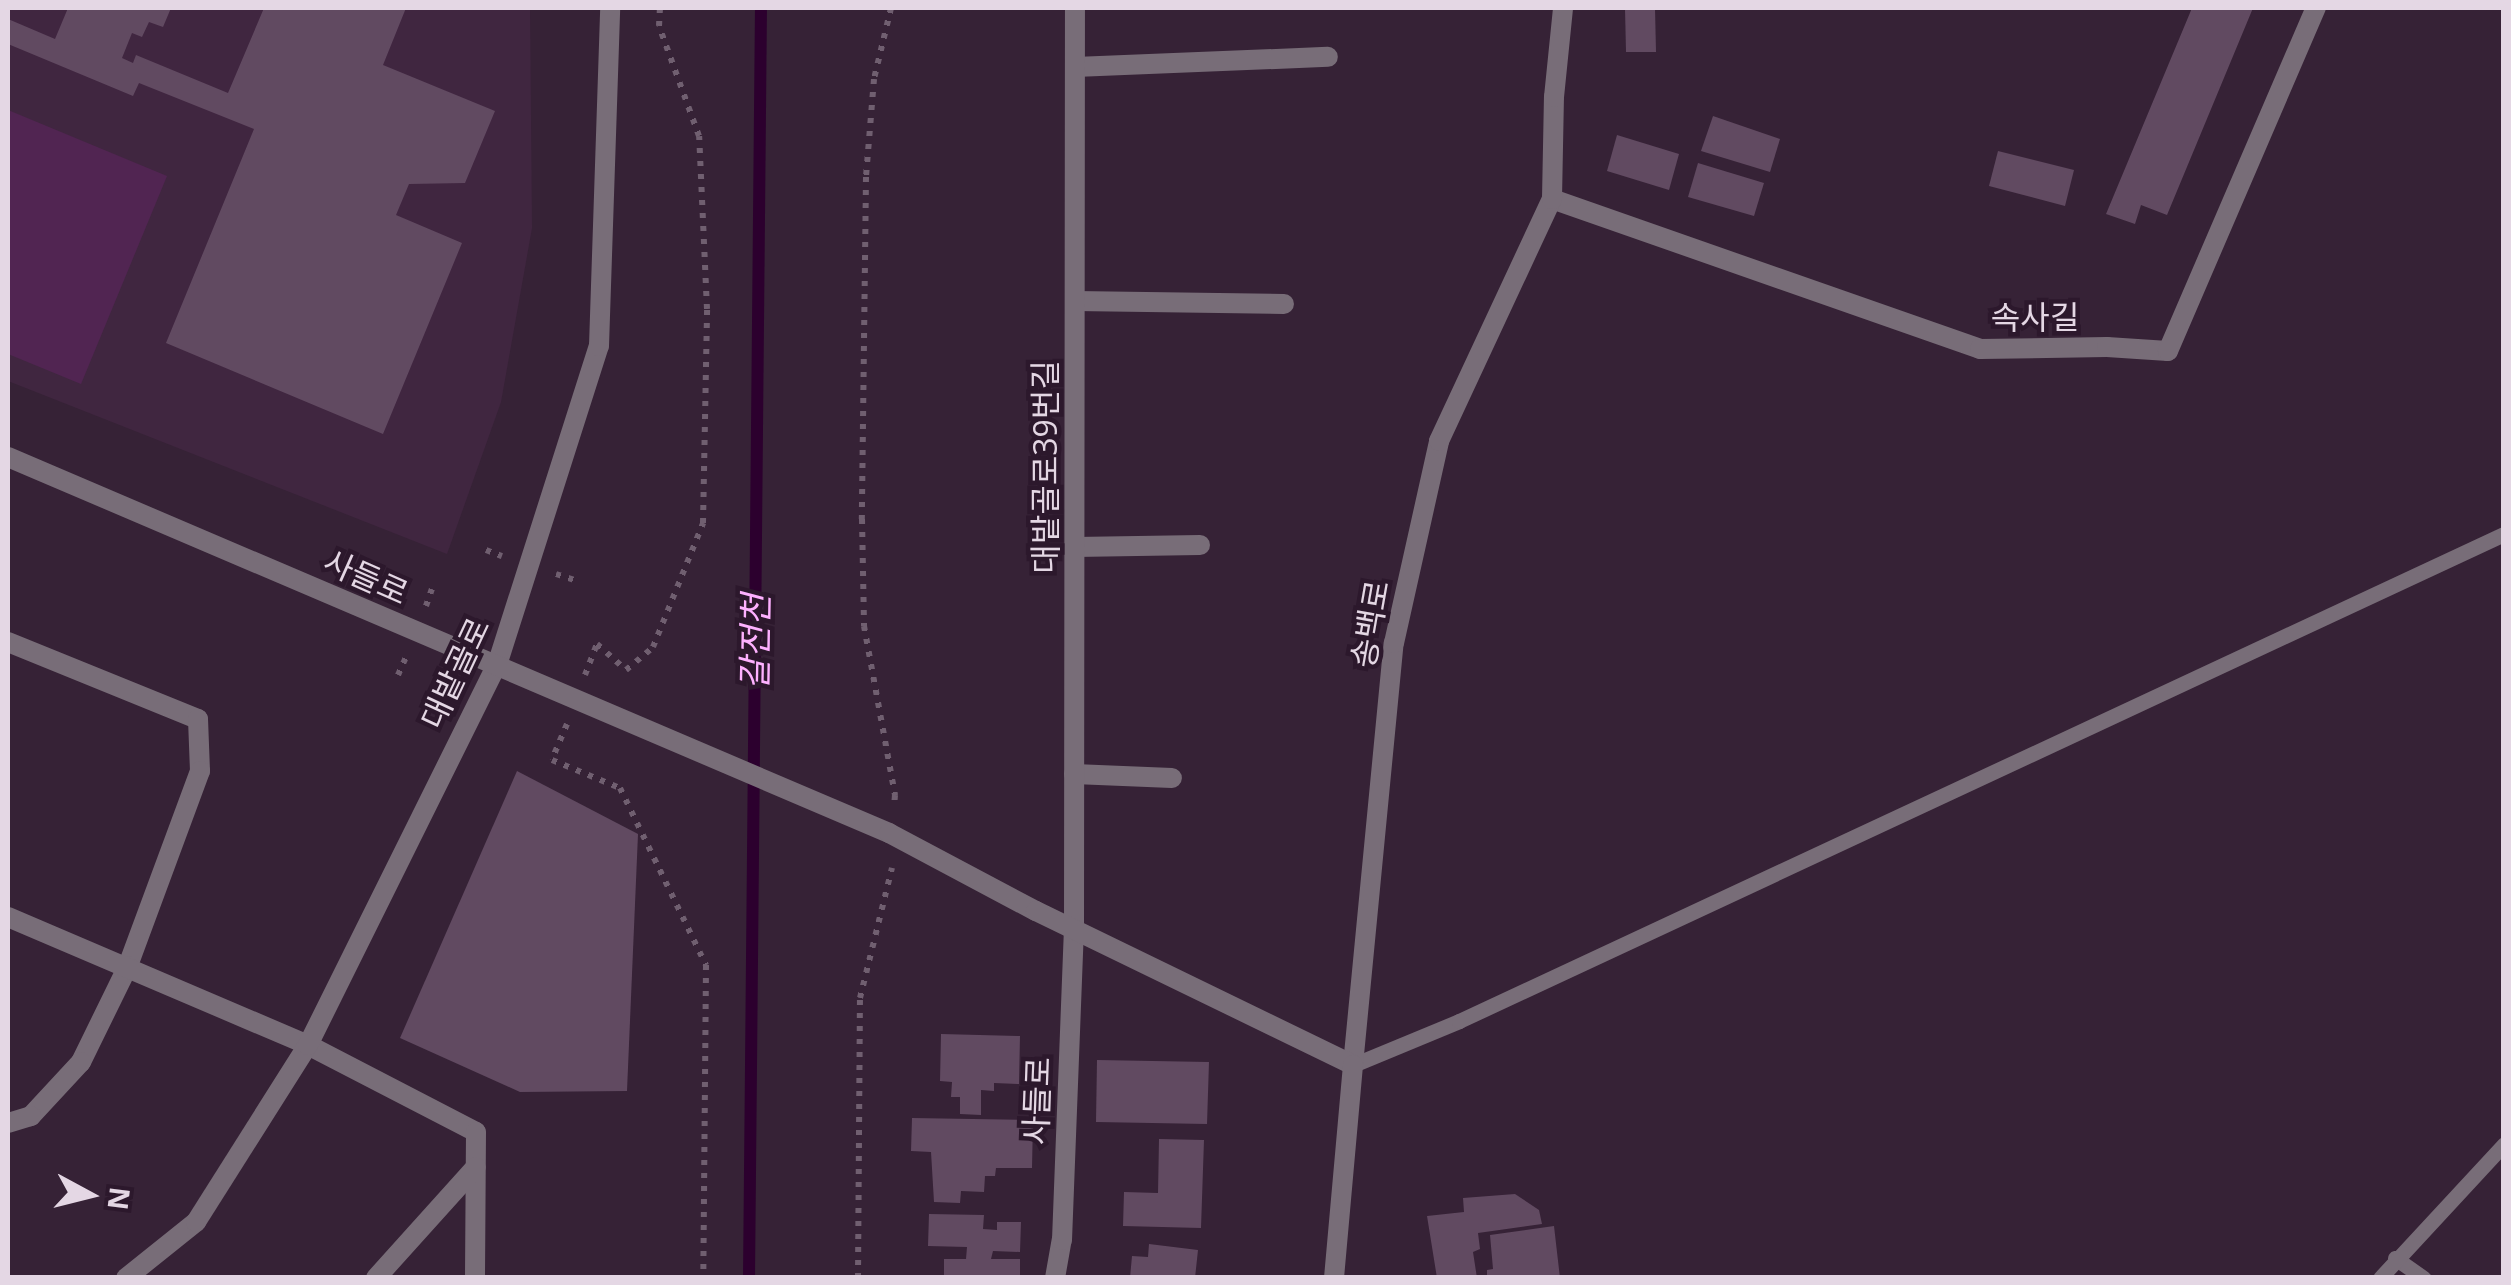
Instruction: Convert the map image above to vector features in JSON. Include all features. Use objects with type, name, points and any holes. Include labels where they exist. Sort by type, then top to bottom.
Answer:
[{"type":"street","name":"대밭골로","points":[[126,1278],[196,1222],[308,1045],[498,665],[599,346],[610,8]]},
{"type":"street","name":"대밭골로39번길","points":[[1074,926],[1075,8]]},
{"type":"street","name":"송백로","points":[[1334,1278],[1394,643],[1440,441],[1552,199],[1554,97],[1563,8]]},
{"type":"street","name":"속사길","points":[[1552,199],[1980,349],[2107,346],[2168,351],[2316,8]]},
{"type":"street","points":[[1075,67],[1328,57]]},
{"type":"street","points":[[1074,301],[1284,304]]},
{"type":"street","name":"사들로","points":[[8,457],[895,835]]},
{"type":"street","points":[[1075,547],[1200,544]]},
{"type":"street","points":[[8,642],[198,719],[200,771],[128,966],[81,1062],[31,1116],[8,1123]]},
{"type":"street","points":[[1074,774],[1172,778]]},
{"type":"street","points":[[895,835],[1353,1064]]},
{"type":"street","points":[[8,917],[308,1045],[476,1132],[475,1278]]},
{"type":"street","name":"사들로","points":[[1055,1278],[1062,1240],[1074,926]]},
{"type":"street","points":[[376,1278],[476,1167]]},
{"type":"lane","points":[[1353,1064],[1476,1012],[2504,534]]},
{"type":"lane","points":[[2380,1278],[2504,1144]]},
{"type":"lane","points":[[2395,1258],[2424,1278]]},
{"type":"path","points":[[597,644],[626,670],[653,647],[703,523],[707,309],[699,136],[660,26],[660,8]]},
{"type":"path","points":[[858,1278],[860,998],[895,835],[895,795],[864,626],[862,518],[866,176],[874,79],[891,8]]},
{"type":"path","points":[[559,745],[552,760],[620,788],[706,965],[703,1278]]},
{"type":"shaded area","points":[[8,8],[530,8],[532,228],[501,402],[447,554],[8,381]]},
{"type":"shaded area","points":[[8,110],[167,176],[81,384],[8,354]]},
{"type":"building","points":[[68,8],[171,8],[163,27],[149,22],[142,37],[132,33],[122,58],[133,63],[136,55],[228,93],[264,8],[406,8],[383,65],[495,111],[465,183],[409,184],[396,215],[462,243],[383,434],[166,343],[254,129],[139,83],[133,96],[8,44],[8,19],[55,39]]},
{"type":"building","points":[[1625,8],[1655,8],[1656,52],[1626,52]]},
{"type":"building","points":[[2192,8],[2253,8],[2167,215],[2141,205],[2135,224],[2106,214]]},
{"type":"building","points":[[1713,116],[1780,139],[1770,172],[1701,151]]},
{"type":"building","points":[[1617,135],[1679,154],[1669,190],[1607,171]]},
{"type":"building","points":[[1998,151],[2074,170],[2065,206],[1989,186]]},
{"type":"building","points":[[1698,163],[1764,183],[1754,216],[1688,197]]},
{"type":"building","points":[[517,771],[638,834],[627,1091],[520,1092],[400,1038]]},
{"type":"building","points":[[941,1034],[1020,1036],[1019,1084],[994,1083],[994,1091],[981,1090],[981,1115],[960,1114],[960,1097],[951,1097],[952,1082],[940,1081]]},
{"type":"building","points":[[1097,1060],[1209,1062],[1207,1124],[1096,1122]]},
{"type":"building","points":[[912,1118],[1033,1120],[1032,1168],[996,1168],[995,1176],[985,1176],[984,1192],[961,1191],[960,1203],[934,1202],[931,1152],[911,1151]]},
{"type":"building","points":[[1159,1139],[1204,1140],[1201,1228],[1123,1226],[1124,1192],[1158,1193]]},
{"type":"building","points":[[1515,1194],[1539,1210],[1542,1224],[1478,1233],[1480,1249],[1473,1252],[1477,1278],[1437,1278],[1427,1216],[1464,1212],[1463,1198]]},
{"type":"building","points":[[929,1214],[984,1215],[983,1229],[997,1230],[997,1222],[1021,1222],[1020,1252],[993,1251],[991,1259],[1020,1259],[1020,1278],[944,1278],[944,1259],[966,1259],[967,1247],[928,1246]]},
{"type":"building","points":[[1554,1226],[1560,1278],[1487,1278],[1487,1270],[1493,1269],[1490,1235]]},
{"type":"building","points":[[1149,1244],[1198,1250],[1195,1278],[1130,1278],[1132,1256],[1148,1257]]},
{"type":"waterway","name":"갈전천","points":[[749,1278],[761,8]]}]
